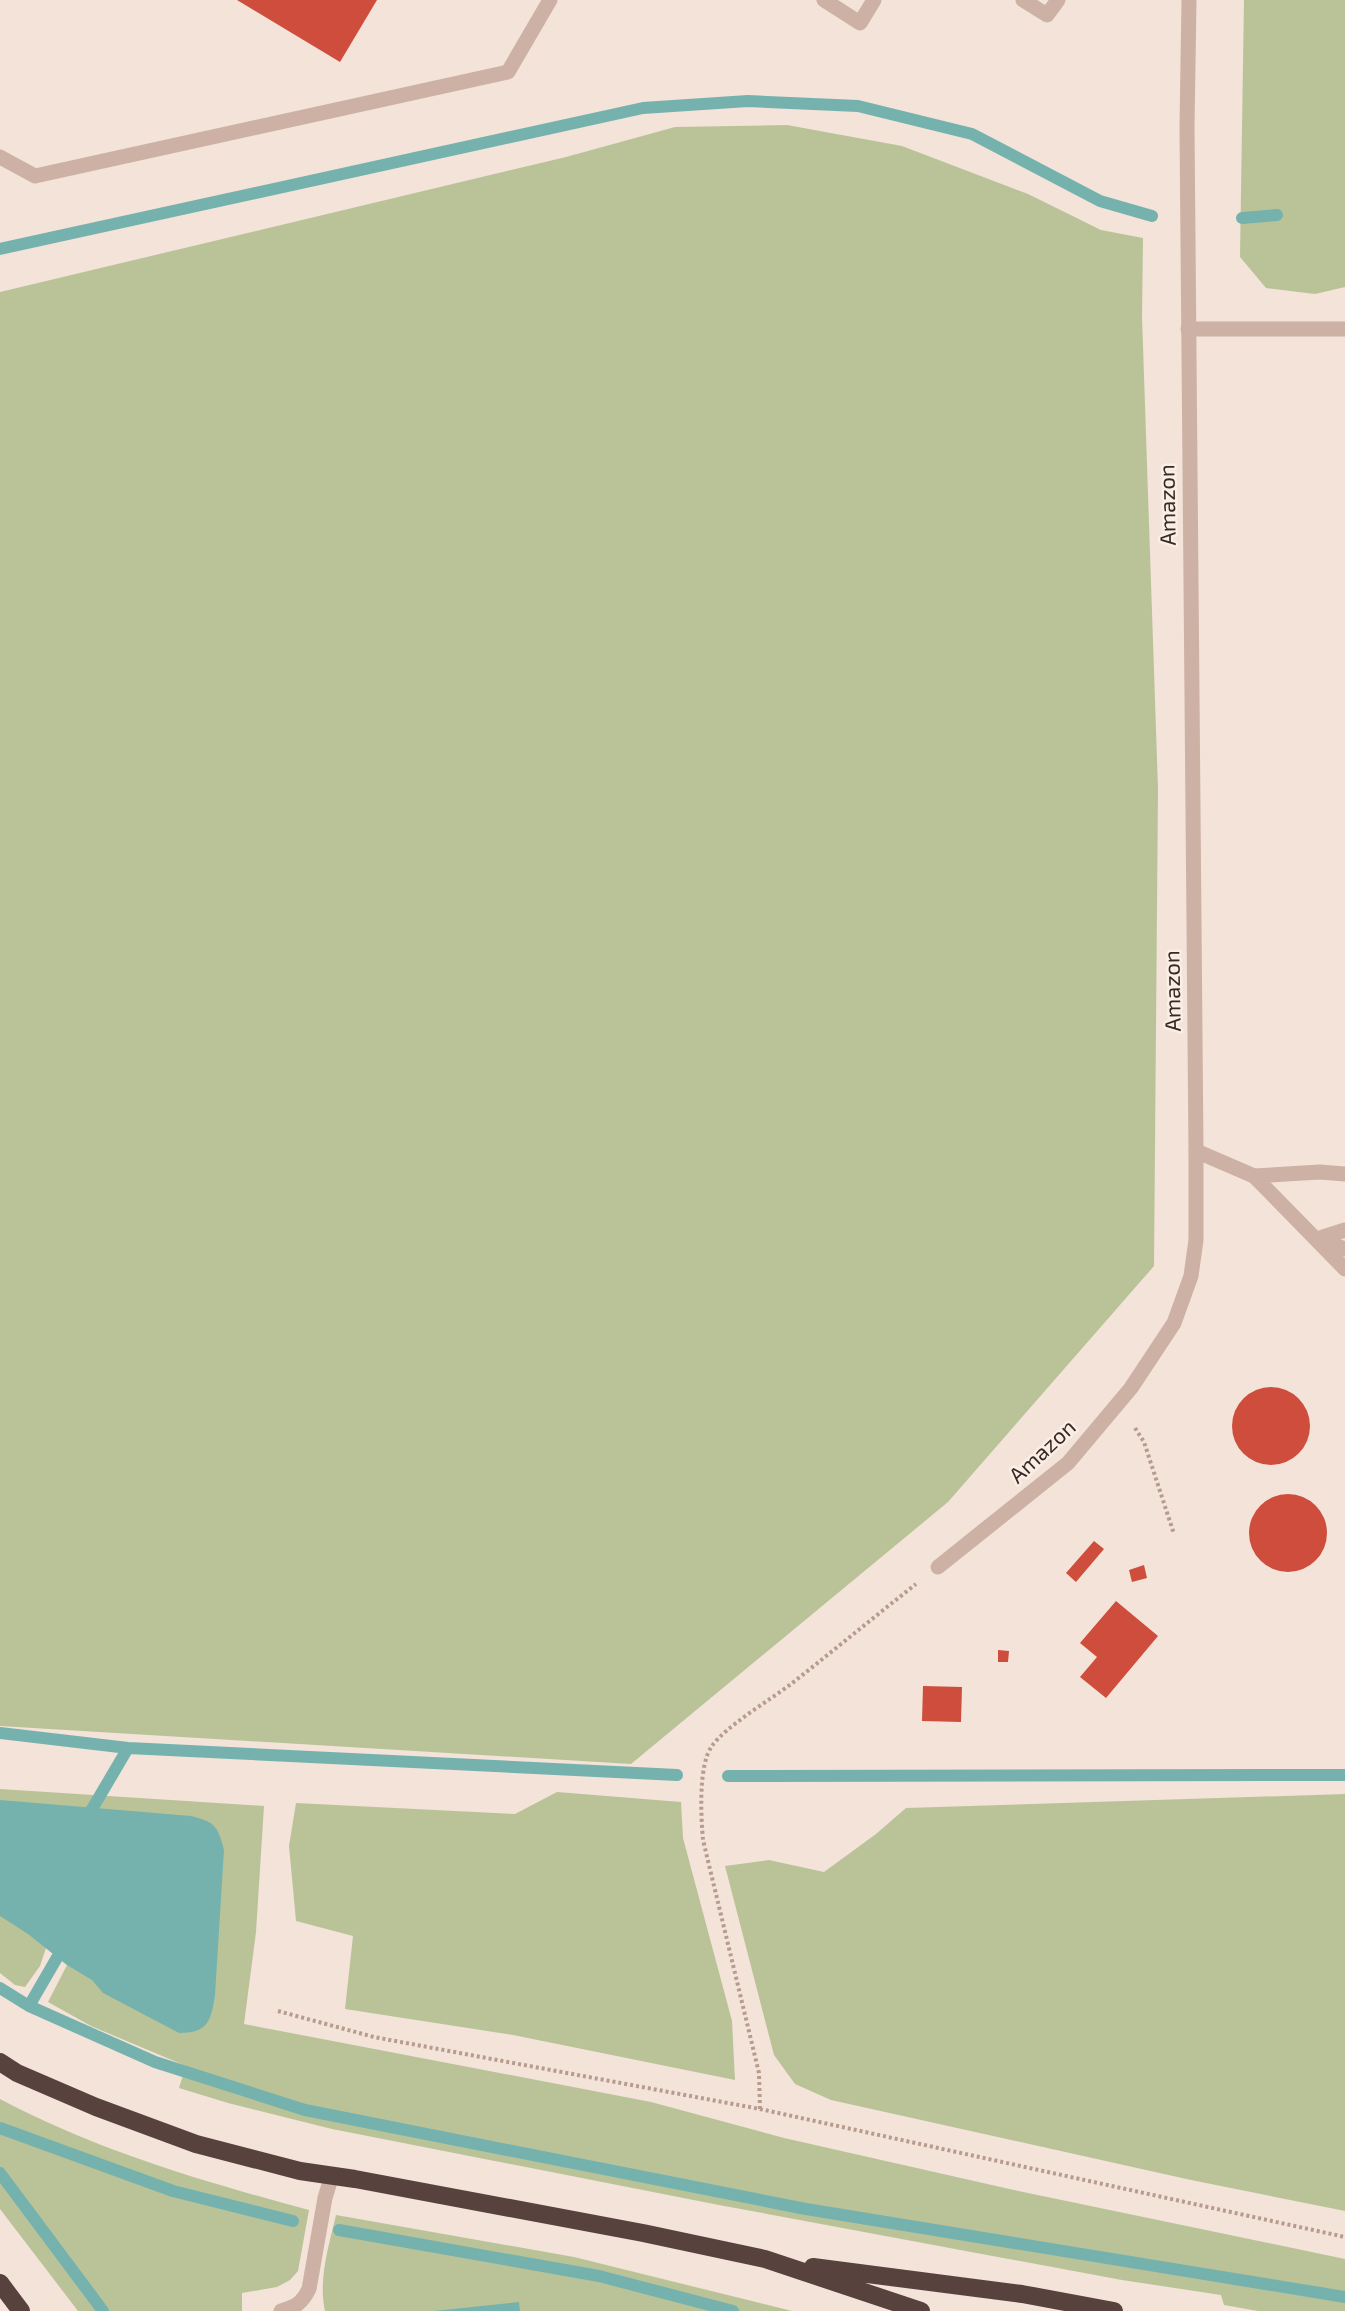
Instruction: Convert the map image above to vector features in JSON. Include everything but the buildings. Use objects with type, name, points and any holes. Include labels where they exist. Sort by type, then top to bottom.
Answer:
[{"type":"highway","points":[[0,2062],[17,2073],[96,2107],[196,2144],[300,2171],[643,2233],[771,2261],[1022,2294],[1114,2311]]},
{"type":"highway","points":[[771,2261],[921,2311]]},
{"type":"highway","points":[[0,2283],[21,2311]]},
{"type":"street","points":[[0,157],[35,176],[508,72],[550,0]]},
{"type":"street","points":[[825,0],[860,22],[874,0]]},
{"type":"street","points":[[1023,0],[1047,15],[1059,0]]},
{"type":"street","name":"Amazon","points":[[938,1567],[1068,1463],[1131,1388],[1174,1323],[1191,1276],[1196,1240],[1196,1151],[1188,329],[1189,0]]},
{"type":"street","points":[[1188,329],[1345,328]]},
{"type":"street","points":[[1196,1151],[1254,1176],[1345,1269]]},
{"type":"street","points":[[1254,1176],[1320,1172],[1345,1174]]},
{"type":"street","points":[[1317,1239],[1345,1230]]},
{"type":"street","points":[[1317,1239],[1345,1250]]},
{"type":"street","points":[[281,2311],[296,2307],[304,2300],[309,2289],[325,2198],[332,2175]]},
{"type":"path","points":[[1118,1404],[1144,1442],[1174,1534]]},
{"type":"path","points":[[760,2109],[759,2073],[703,1840],[700,1804],[707,1756],[712,1745],[733,1726],[791,1684],[938,1567]]},
{"type":"path","points":[[278,2011],[374,2037],[760,2109],[1345,2237]]},
{"type":"green space","points":[[1244,0],[1345,0],[1345,287],[1315,294],[1266,288],[1240,257]]},
{"type":"green space","points":[[787,125],[902,146],[1028,194],[1101,230],[1143,238],[1142,316],[1158,789],[1154,1266],[948,1502],[631,1764],[0,1726],[0,292],[566,157],[675,127]]},
{"type":"green space","points":[[0,1789],[264,1806],[256,1932],[244,2024],[651,2102],[784,2138],[1014,2190],[1345,2259],[1345,2311],[1258,2311],[1224,2305],[1221,2295],[1122,2280],[719,2205],[332,2129],[228,2103],[179,2088],[186,2066],[91,2026],[48,2002],[67,1965],[46,1948],[40,1966],[25,1987],[15,1985],[0,1973]]},
{"type":"green space","points":[[557,1792],[681,1802],[683,1838],[732,2021],[735,2080],[513,2035],[345,2009],[353,1936],[296,1921],[289,1846],[296,1803],[515,1814]]},
{"type":"green space","points":[[1345,1794],[1345,2211],[1191,2180],[831,2100],[795,2084],[774,2055],[725,1866],[769,1860],[824,1872],[876,1834],[906,1808]]},
{"type":"green space","points":[[0,2099],[37,2118],[151,2163],[309,2210],[298,2271],[290,2280],[277,2287],[242,2293],[242,2311],[78,2311],[0,2209]]},
{"type":"green space","points":[[336,2215],[574,2257],[792,2311],[325,2311],[324,2275]]},
{"type":"water","points":[[0,1800],[191,1816],[205,1820],[214,1826],[220,1835],[224,1850],[215,1995],[212,2012],[202,2028],[179,2033],[103,1993],[92,1980],[67,1965],[28,1934],[0,1916]]},
{"type":"water","points":[[519,2302],[520,2311],[434,2311]]},
{"type":"waterway","points":[[0,249],[643,108],[748,101],[858,106],[972,134],[1100,201],[1152,216]]},
{"type":"waterway","points":[[1242,218],[1277,215]]},
{"type":"waterway","points":[[0,1733],[128,1748],[677,1775]]},
{"type":"waterway","points":[[85,1821],[128,1748]]},
{"type":"waterway","points":[[728,1776],[1345,1775]]},
{"type":"waterway","points":[[29,2006],[62,1949],[62,1944]]},
{"type":"waterway","points":[[0,1988],[29,2006],[155,2062],[305,2110],[806,2209],[1345,2297]]},
{"type":"waterway","points":[[0,2128],[173,2191],[293,2221]]},
{"type":"waterway","points":[[0,2173],[103,2311]]},
{"type":"waterway","points":[[339,2230],[599,2276],[733,2311]]}]
